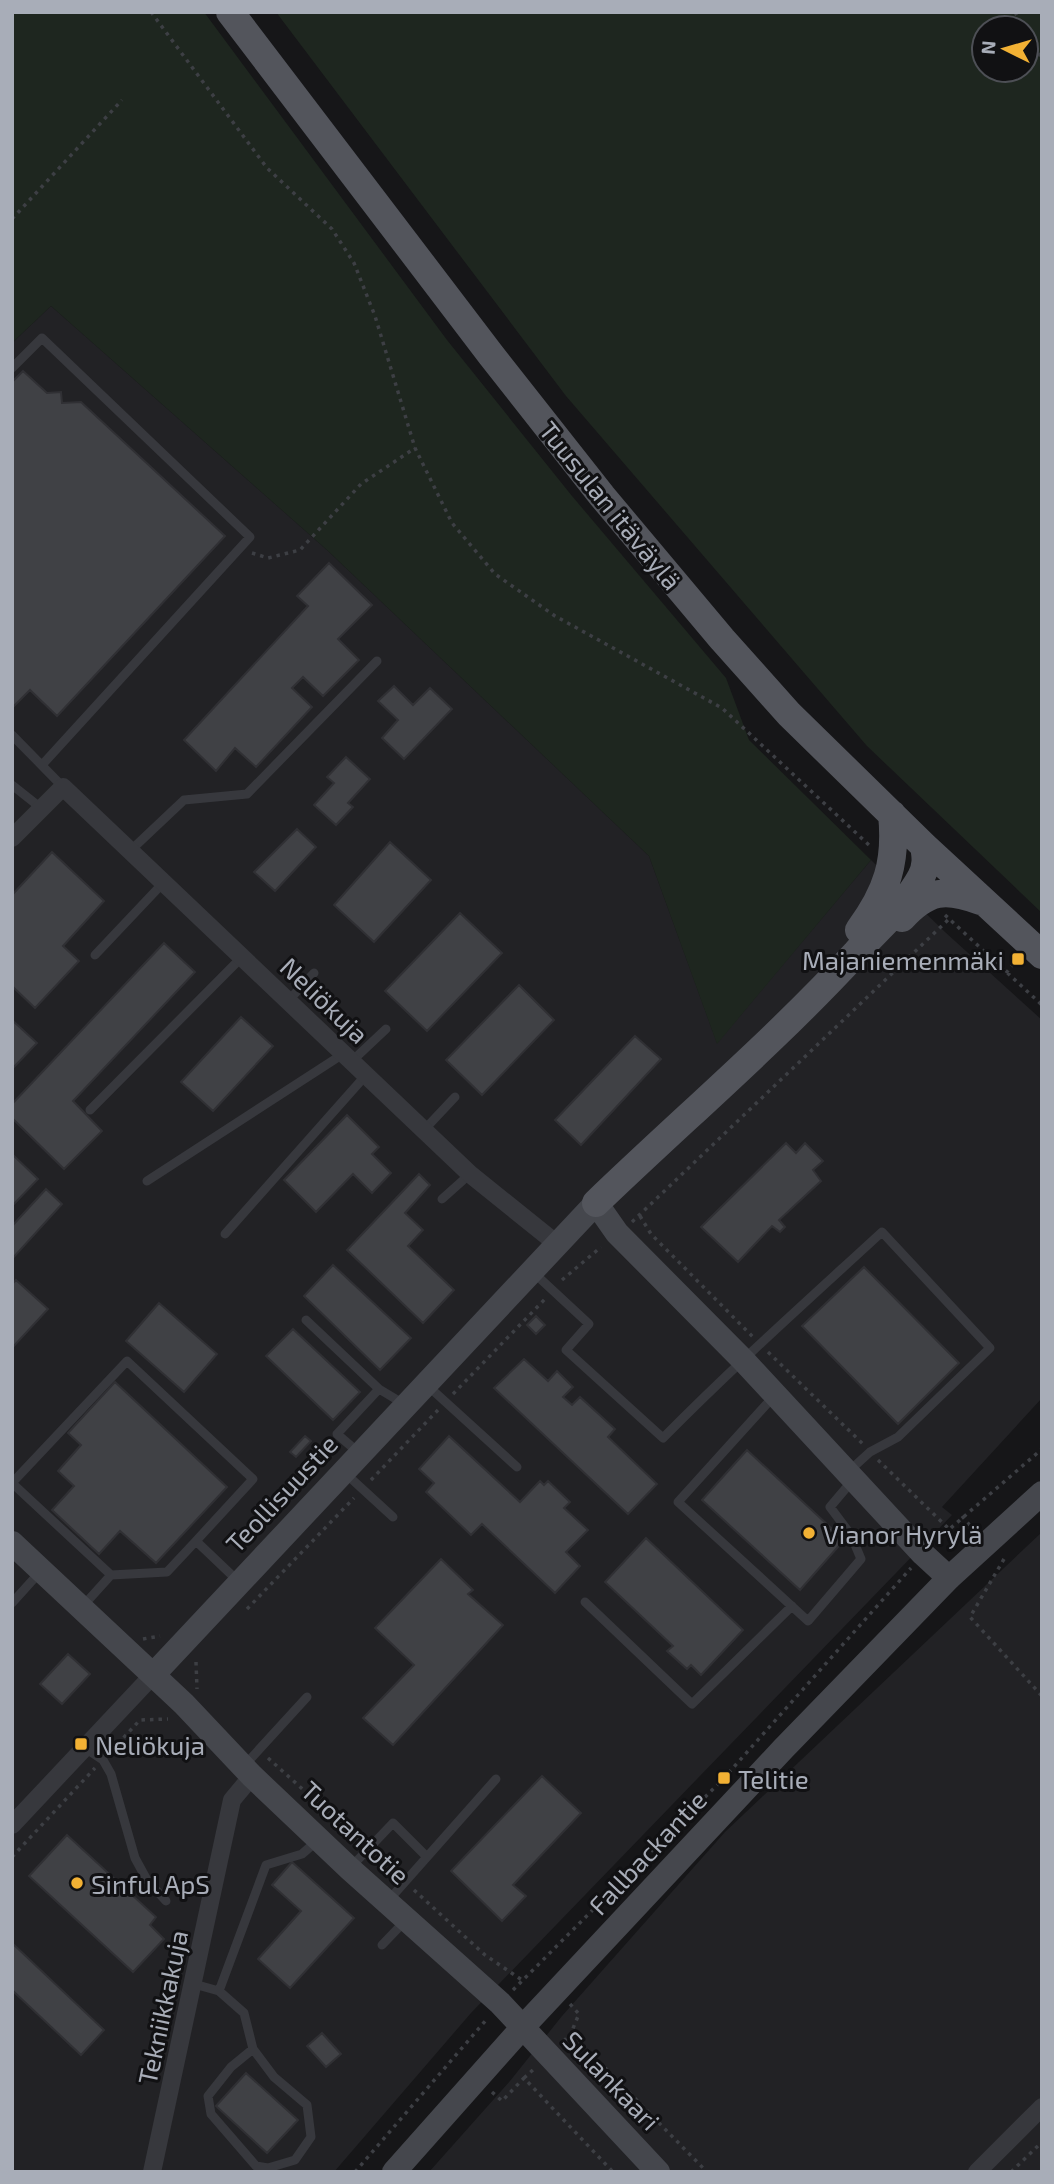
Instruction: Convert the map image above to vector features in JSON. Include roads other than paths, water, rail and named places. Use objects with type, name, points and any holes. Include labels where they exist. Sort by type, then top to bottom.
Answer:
[{"type":"main road","name":"Tuusulan itäväylä","points":[[230,12],[491,355],[602,496],[722,639],[789,714],[986,903],[1030,957]]},
{"type":"main road","points":[[769,1041],[871,913],[892,867],[892,814]]},
{"type":"main road","points":[[596,1203],[802,1012],[904,900],[921,877],[925,867],[924,846]]},
{"type":"main road","points":[[769,1041],[806,1015],[919,902],[946,891],[986,903]]},
{"type":"street","name":"Neliökuja","points":[[63,787],[470,1174],[557,1244]]},
{"type":"street","points":[[12,838],[63,787]]},
{"type":"street","points":[[596,1203],[617,1233],[752,1353],[775,1394],[923,1554],[949,1578]]},
{"type":"street","name":"Teollisuustie","points":[[15,1817],[85,1748],[596,1203]]},
{"type":"street","name":"Fallbackantie","points":[[394,2172],[522,2028],[783,1749],[949,1578],[1042,1493]]},
{"type":"street","name":"Tuotantotie","points":[[12,1543],[184,1704],[247,1772],[350,1869],[500,2003],[522,2028]]},
{"type":"street","name":"Tekniikkakuja","points":[[152,2172],[232,1801],[247,1772]]},
{"type":"street","name":"Sulankaari","points":[[522,2028],[658,2172]]},
{"type":"street","points":[[976,2172],[1042,2107]]},
{"type":"lane","points":[[12,368],[42,338],[250,537],[42,765]]},
{"type":"lane","points":[[130,851],[184,800],[247,794],[377,661]]},
{"type":"lane","points":[[12,735],[63,787]]},
{"type":"lane","points":[[12,785],[41,808]]},
{"type":"lane","points":[[95,956],[163,883]]},
{"type":"lane","points":[[90,1110],[242,957]]},
{"type":"lane","points":[[288,1001],[314,974]]},
{"type":"lane","points":[[147,1181],[347,1057],[386,1029]]},
{"type":"lane","points":[[225,1234],[366,1075]]},
{"type":"lane","points":[[424,1130],[455,1097]]},
{"type":"lane","points":[[442,1199],[470,1174]]},
{"type":"lane","points":[[533,1271],[589,1324],[566,1350],[663,1438],[715,1385],[882,1232],[990,1348],[898,1437],[870,1452],[830,1507],[851,1535],[861,1559],[808,1621],[678,1502],[775,1394]]},
{"type":"lane","points":[[306,1320],[379,1388],[406,1405]]},
{"type":"lane","points":[[82,1607],[111,1575],[167,1572],[253,1479],[127,1361],[12,1483],[111,1575]]},
{"type":"lane","points":[[427,1385],[517,1467]]},
{"type":"lane","points":[[379,1388],[337,1434],[362,1489],[393,1517]]},
{"type":"lane","points":[[197,1541],[239,1581]]},
{"type":"lane","points":[[12,1603],[42,1570]]},
{"type":"lane","points":[[585,1602],[692,1704],[792,1606]]},
{"type":"lane","points":[[247,1772],[307,1697]]},
{"type":"lane","points":[[85,1748],[103,1760],[111,1774],[135,1858],[147,1880],[166,1901]]},
{"type":"lane","points":[[387,1902],[496,1779]]},
{"type":"lane","points":[[350,1869],[393,1823],[426,1856]]},
{"type":"lane","points":[[219,1991],[266,1866],[302,1854],[319,1839]]},
{"type":"lane","points":[[382,1945],[406,1920]]},
{"type":"lane","points":[[194,1984],[219,1991],[244,2013],[253,2049],[274,2077],[307,2105],[312,2137],[295,2160],[268,2168],[256,2166],[211,2114],[208,2096],[231,2067],[253,2049]]},
{"type":"place","name":"Majaniemenmäki","points":[[1018,959]]},
{"type":"place","name":"Vianor Hyrylä","points":[[809,1533]]},
{"type":"place","name":"Neliökuja","points":[[81,1744]]},
{"type":"place","name":"Telitie","points":[[724,1778]]},
{"type":"place","name":"Sinful ApS","points":[[77,1883]]}]
